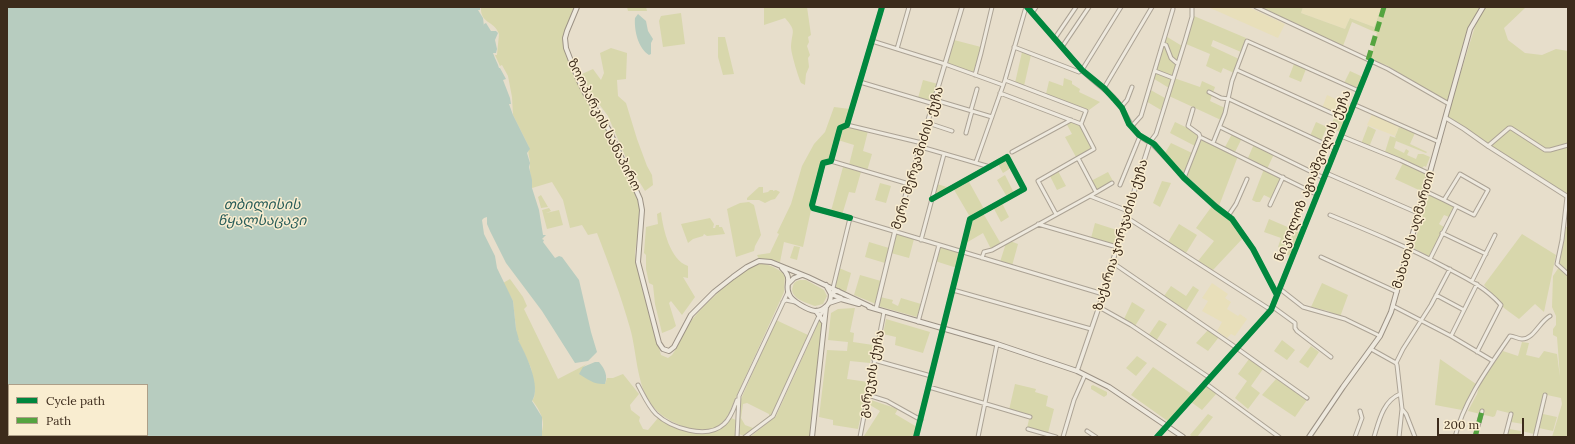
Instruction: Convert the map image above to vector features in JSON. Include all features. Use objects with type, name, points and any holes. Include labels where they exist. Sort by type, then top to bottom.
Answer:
[{"type":"main road","name":"ზოოპარკის სანაპირო","points":[[577,7],[565,38],[566,48],[578,79],[585,93],[609,130],[640,199],[642,210],[638,262],[659,342],[663,349],[665,351],[671,349],[691,315],[714,292],[747,267],[754,262],[762,261],[778,265]]},
{"type":"main road","name":"მახათას აღმართი","points":[[1309,437],[1380,336],[1393,306],[1470,29],[1483,7]]},
{"type":"main road","points":[[778,265],[833,288],[871,307]]},
{"type":"main road","points":[[778,265],[786,272],[789,283],[788,292],[792,300],[816,311],[823,321]]},
{"type":"main road","points":[[789,283],[794,278],[804,275]]},
{"type":"main road","points":[[812,437],[823,321],[831,294],[826,285]]},
{"type":"main road","points":[[839,291],[834,291],[833,295],[884,312],[997,344],[1085,374],[1109,387],[1183,437]]},
{"type":"main road","points":[[816,311],[839,299],[845,299]]},
{"type":"street","points":[[847,125],[882,7]]},
{"type":"street","points":[[897,49],[909,7]]},
{"type":"street","name":"მერი შერვაშიძის ქუჩა","points":[[876,309],[909,184],[935,102],[962,7]]},
{"type":"street","points":[[975,74],[992,7]]},
{"type":"street","points":[[976,162],[1003,85],[1026,7],[1082,70],[1104,88],[1121,107],[1132,126],[1140,136],[1154,144],[1184,178],[1228,216],[1253,249],[1277,294]]},
{"type":"street","points":[[1032,13],[1036,7]]},
{"type":"street","points":[[1055,38],[1076,7]]},
{"type":"street","points":[[1062,47],[1089,7]]},
{"type":"street","points":[[1014,48],[1079,72],[1082,70],[1121,7]]},
{"type":"street","points":[[1104,88],[1152,7]]},
{"type":"street","name":"ზაქარია ჯორჯაძის ქუჩა","points":[[1077,371],[1100,307],[1126,217],[1150,142],[1156,134],[1192,17],[1192,7]]},
{"type":"street","points":[[1256,7],[1388,69],[1449,104]]},
{"type":"street","points":[[1132,126],[1141,116],[1174,9]]},
{"type":"street","points":[[872,41],[975,74],[1003,85]]},
{"type":"street","points":[[1213,143],[1229,99],[1232,81],[1247,42],[1359,91]]},
{"type":"street","points":[[1163,44],[1166,46],[1171,58],[1178,64]]},
{"type":"street","name":"ნიკოლოზ აგიაშვილის ქუჩა","points":[[1157,437],[1272,309],[1316,194],[1342,136],[1370,61]]},
{"type":"street","points":[[1237,70],[1347,120]]},
{"type":"street","points":[[1155,71],[1173,78]]},
{"type":"street","points":[[1004,80],[1086,111],[1081,124]]},
{"type":"street","points":[[860,82],[992,117]]},
{"type":"street","points":[[1121,107],[1128,97],[1132,87]]},
{"type":"street","points":[[966,133],[977,89]]},
{"type":"street","points":[[1209,92],[1221,98],[1229,99],[1336,149]]},
{"type":"street","points":[[1000,94],[1081,124],[1094,149],[1038,181],[1056,214]]},
{"type":"street","points":[[1353,104],[1439,142]]},
{"type":"street","points":[[1193,109],[1188,126],[1199,134],[1200,137],[1316,194]]},
{"type":"street","points":[[1446,118],[1568,197],[1557,264],[1568,274]]},
{"type":"street","points":[[1012,152],[1071,120]]},
{"type":"street","points":[[928,123],[952,131]]},
{"type":"street","points":[[831,161],[840,128],[847,125],[921,145],[944,154],[990,167]]},
{"type":"street","points":[[1220,127],[1324,178]]},
{"type":"street","points":[[1488,146],[1509,128],[1545,150],[1568,145]]},
{"type":"street","points":[[1120,185],[1140,136]]},
{"type":"street","points":[[1342,136],[1430,174]]},
{"type":"street","points":[[1184,178],[1200,137]]},
{"type":"street","points":[[921,240],[944,154]]},
{"type":"street","points":[[916,437],[971,218],[1024,190],[1007,157],[932,199]]},
{"type":"street","points":[[1078,158],[1096,192]]},
{"type":"street","points":[[909,184],[831,161],[823,162],[812,207],[1103,294]]},
{"type":"street","points":[[1326,173],[1418,214]]},
{"type":"street","points":[[1424,191],[1474,215],[1488,190],[1460,174],[1444,200]]},
{"type":"street","points":[[1270,205],[1283,177]]},
{"type":"street","points":[[1228,216],[1236,204],[1247,179]]},
{"type":"street","points":[[982,258],[986,251],[992,250],[1112,184]]},
{"type":"street","points":[[1090,196],[1128,211]]},
{"type":"street","points":[[1430,259],[1456,207]]},
{"type":"street","points":[[1330,215],[1409,248],[1472,281],[1490,294],[1500,305],[1477,352]]},
{"type":"street","points":[[1126,217],[1295,323],[1294,328],[1297,331],[1331,357]]},
{"type":"street","points":[[833,288],[850,218]]},
{"type":"street","points":[[1038,224],[1117,247]]},
{"type":"street","points":[[1442,233],[1486,254]]},
{"type":"street","points":[[1472,281],[1495,235]]},
{"type":"street","points":[[918,322],[939,245]]},
{"type":"street","points":[[1321,257],[1397,292]]},
{"type":"street","points":[[1113,263],[1307,398]]},
{"type":"street","points":[[1399,437],[1402,409],[1396,363],[1403,349],[1422,321],[1450,269]]},
{"type":"street","points":[[1451,336],[1477,284]]},
{"type":"street","points":[[1280,289],[1303,307],[1345,319],[1380,336]]},
{"type":"street","points":[[953,290],[1091,329]]},
{"type":"street","points":[[638,385],[655,413],[682,428],[690,431],[711,431],[725,424],[730,417],[780,305],[788,292]]},
{"type":"street","points":[[1436,295],[1464,310]]},
{"type":"street","points":[[780,305],[786,300],[796,302]]},
{"type":"street","points":[[745,437],[773,416],[820,315],[827,305]]},
{"type":"street","points":[[1393,306],[1451,336],[1493,361]]},
{"type":"street","points":[[1100,307],[1131,325],[1210,378]]},
{"type":"street","name":"გარეჯის ქუჩა","points":[[860,437],[884,312]]},
{"type":"street","points":[[1455,437],[1458,424],[1479,383],[1510,336],[1515,336],[1520,340],[1527,339],[1539,325],[1550,316]]},
{"type":"street","points":[[978,437],[997,344]]},
{"type":"street","points":[[1371,349],[1396,363]]},
{"type":"street","points":[[874,360],[931,376]]},
{"type":"street","points":[[1063,437],[1074,400],[1085,374]]},
{"type":"street","points":[[1205,383],[1279,437]]},
{"type":"street","points":[[929,387],[1030,417]]},
{"type":"street","points":[[1374,437],[1385,408],[1391,399],[1400,394]]},
{"type":"street","points":[[868,395],[887,401],[921,420]]},
{"type":"street","points":[[738,436],[739,396]]},
{"type":"street","points":[[1535,437],[1545,396]]},
{"type":"street","points":[[1402,409],[1406,414],[1415,437],[1421,437]]},
{"type":"street","points":[[1355,437],[1362,418],[1360,411]]},
{"type":"street","points":[[1476,437],[1482,411]]},
{"type":"street","points":[[1505,437],[1511,414]]},
{"type":"street","points":[[730,417],[735,416],[738,420]]},
{"type":"street","points":[[1028,429],[1056,437]]},
{"type":"street","points":[[1087,431],[1096,437]]},
{"type":"shaded area","points":[[1208,7],[1248,7],[1285,24],[1278,38]]},
{"type":"shaded area","points":[[1303,7],[1382,7],[1374,27],[1350,18],[1345,29],[1301,13]]},
{"type":"shaded area","points":[[1327,95],[1351,106],[1346,118],[1322,108]]},
{"type":"shaded area","points":[[1372,114],[1399,127],[1395,136],[1367,125]]},
{"type":"shaded area","points":[[1212,283],[1228,294],[1225,298],[1231,302],[1227,309],[1238,316],[1240,314],[1247,319],[1235,336],[1231,334],[1227,338],[1217,331],[1222,322],[1202,311],[1208,301],[1202,298]]},
{"type":"green space","points":[[481,7],[574,7],[564,34],[563,40],[565,51],[576,80],[602,122],[639,201],[640,218],[635,253],[636,264],[661,355],[668,358],[672,355],[693,318],[721,290],[752,267],[760,264],[766,264],[785,275],[784,292],[728,415],[722,423],[716,427],[708,430],[698,430],[678,424],[665,417],[655,409],[646,396],[642,387],[632,337],[626,316],[615,280],[597,233],[588,235],[582,225],[570,228],[563,200],[552,182],[532,188],[528,154],[529,147],[513,115],[512,97],[508,76],[502,65],[500,66],[495,55],[497,55],[499,34],[494,26],[483,16]]},
{"type":"green space","points":[[627,7],[646,7],[647,11],[628,11]]},
{"type":"green space","points":[[764,7],[807,7],[811,35],[808,37],[809,42],[807,46],[810,55],[808,58],[809,67],[806,74],[805,85],[801,83],[792,54],[791,47],[793,31],[791,26],[785,18],[764,25]]},
{"type":"green space","points":[[1259,7],[1303,7],[1301,13],[1345,29],[1350,18],[1374,27],[1382,7],[1480,7],[1469,27],[1448,102],[1386,65],[1370,60],[1377,33],[1352,22],[1343,46]]},
{"type":"green space","points":[[1486,7],[1534,7],[1525,8],[1504,28],[1508,40],[1525,53],[1542,55],[1556,49],[1568,51],[1568,196],[1564,196],[1446,120],[1477,20]]},
{"type":"green space","points":[[681,13],[685,44],[663,47],[659,21],[661,16]]},
{"type":"green space","points":[[1194,16],[1246,38],[1241,52],[1213,40],[1211,46],[1239,59],[1234,73],[1223,68],[1221,73],[1206,66],[1210,54],[1186,44]]},
{"type":"green space","points":[[1164,35],[1182,46],[1169,88],[1151,77]]},
{"type":"green space","points":[[718,37],[725,37],[734,74],[723,75],[718,57]]},
{"type":"green space","points":[[954,40],[981,47],[974,73],[946,64]]},
{"type":"green space","points":[[611,48],[627,53],[626,79],[617,80],[618,96],[626,103],[637,139],[652,175],[653,185],[645,191],[629,165],[608,116],[590,92],[582,74],[593,69],[601,80],[604,73],[600,53]]},
{"type":"green space","points":[[1022,52],[1031,55],[1024,86],[1015,83]]},
{"type":"green space","points":[[1294,64],[1306,69],[1301,82],[1289,77]]},
{"type":"green space","points":[[1350,71],[1363,77],[1358,89],[1344,83]]},
{"type":"green space","points":[[1064,78],[1072,81],[1072,84],[1080,89],[1079,92],[1100,102],[1089,110],[1046,94],[1049,81],[1063,86]]},
{"type":"green space","points":[[1174,78],[1200,87],[1202,81],[1215,87],[1210,101],[1225,108],[1221,120],[1169,96]]},
{"type":"green space","points":[[923,80],[938,84],[932,102],[918,98]]},
{"type":"green space","points":[[1147,88],[1165,98],[1161,110],[1144,100]]},
{"type":"green space","points":[[834,107],[850,109],[846,124],[839,127],[830,159],[821,162],[809,207],[811,210],[803,247],[784,242],[780,262],[759,259],[757,255],[770,253],[779,234],[777,233],[791,204],[802,166],[814,144],[825,132]]},
{"type":"green space","points":[[1335,116],[1346,121],[1342,133],[1330,127]]},
{"type":"green space","points":[[1071,121],[1080,125],[1091,147],[1091,150],[1076,157],[1065,137],[1072,134],[1066,123]]},
{"type":"green space","points":[[1175,122],[1200,134],[1195,146],[1170,133]]},
{"type":"green space","points":[[1316,122],[1327,127],[1321,141],[1310,136]]},
{"type":"green space","points":[[846,126],[868,131],[863,151],[872,154],[867,171],[849,165],[854,145],[838,140],[842,128]]},
{"type":"green space","points":[[1368,126],[1376,130],[1369,147],[1361,144]]},
{"type":"green space","points":[[1399,127],[1415,133],[1410,144],[1427,152],[1426,153],[1396,141],[1394,148],[1404,153],[1406,149],[1409,151],[1407,155],[1416,159],[1418,154],[1423,154],[1430,157],[1426,167],[1424,166],[1422,168],[1385,152],[1390,136],[1396,138],[1395,137]]},
{"type":"green space","points":[[1232,134],[1242,138],[1235,152],[1225,147]]},
{"type":"green space","points":[[1201,139],[1238,156],[1219,206],[1187,176]]},
{"type":"green space","points":[[1171,143],[1192,153],[1186,172],[1184,173],[1165,153]]},
{"type":"green space","points":[[1254,144],[1274,154],[1267,169],[1248,158]]},
{"type":"green space","points":[[1006,160],[1011,168],[1003,173],[998,164]]},
{"type":"green space","points":[[1403,163],[1427,174],[1421,191],[1395,179]]},
{"type":"green space","points":[[843,167],[861,172],[855,193],[849,192],[842,215],[831,211]]},
{"type":"green space","points":[[1264,169],[1281,178],[1272,199],[1264,195],[1260,202],[1256,202],[1252,200]]},
{"type":"green space","points":[[1058,171],[1066,186],[1057,190],[1050,176]]},
{"type":"green space","points":[[1108,172],[1113,181],[1097,190],[1091,181]]},
{"type":"green space","points":[[1005,175],[1014,193],[1007,197],[997,180]]},
{"type":"green space","points":[[968,180],[984,209],[970,217],[953,188]]},
{"type":"green space","points":[[1162,181],[1171,183],[1160,207],[1153,203]]},
{"type":"green space","points":[[880,183],[891,186],[886,203],[875,200]]},
{"type":"green space","points":[[937,184],[950,188],[934,196]]},
{"type":"green space","points":[[759,187],[763,187],[763,193],[770,190],[780,192],[775,199],[765,203],[759,200],[747,200],[747,198]]},
{"type":"green space","points":[[1429,194],[1454,207],[1449,217],[1444,215],[1439,224],[1444,227],[1429,256],[1413,248]]},
{"type":"green space","points":[[541,195],[548,207],[541,208],[538,197]]},
{"type":"green space","points":[[749,202],[754,205],[761,235],[754,251],[736,257],[727,209],[740,203]]},
{"type":"green space","points":[[1002,203],[1009,217],[1001,222],[993,207]]},
{"type":"green space","points":[[1212,206],[1231,219],[1244,237],[1213,270],[1198,261],[1214,241],[1196,228]]},
{"type":"green space","points":[[549,208],[551,211],[546,213],[559,210],[563,225],[547,229],[542,210]]},
{"type":"green space","points":[[661,212],[668,243],[672,251],[682,263],[688,266],[688,278],[683,277],[695,297],[682,315],[671,301],[669,303],[676,326],[662,333],[655,304],[653,285],[649,283],[646,269],[646,255],[644,253],[646,227],[658,224],[657,214]]},
{"type":"green space","points":[[983,213],[1001,244],[991,249],[983,233],[966,243],[972,219]]},
{"type":"green space","points":[[710,218],[714,224],[713,228],[715,228],[716,225],[719,225],[719,227],[722,227],[725,234],[707,236],[704,234],[703,236],[693,239],[688,243],[681,224]]},
{"type":"green space","points":[[1269,219],[1299,232],[1292,257],[1282,252],[1283,250],[1278,247],[1281,238],[1264,232]]},
{"type":"green space","points":[[1095,223],[1120,231],[1116,246],[1091,238]]},
{"type":"green space","points":[[1179,224],[1197,235],[1186,253],[1168,242]]},
{"type":"green space","points":[[1566,227],[1568,227],[1568,437],[1552,437],[1562,404],[1561,398],[1547,395],[1543,414],[1557,417],[1553,431],[1539,428],[1534,434],[1522,431],[1523,424],[1511,422],[1509,413],[1497,410],[1495,416],[1493,417],[1468,411],[1477,394],[1480,383],[1503,351],[1518,356],[1522,342],[1529,343],[1526,355],[1539,358],[1544,351],[1557,354],[1560,377],[1557,337],[1553,335],[1553,329],[1556,325],[1556,316],[1552,307],[1553,276],[1559,267]]},
{"type":"green space","points":[[896,233],[914,239],[909,258],[891,253]]},
{"type":"green space","points":[[1522,234],[1556,255],[1544,312],[1535,304],[1519,319],[1504,308],[1484,285]]},
{"type":"green space","points":[[1010,241],[1018,244],[1012,266],[1000,262],[1006,243]]},
{"type":"green space","points":[[869,242],[889,248],[885,263],[865,257]]},
{"type":"green space","points":[[794,246],[800,247],[797,260],[790,258]]},
{"type":"green space","points":[[939,247],[960,253],[957,268],[935,261]]},
{"type":"green space","points":[[839,268],[851,273],[846,292],[834,287]]},
{"type":"green space","points":[[860,275],[881,281],[876,304],[854,295]]},
{"type":"green space","points":[[510,279],[523,297],[527,306],[524,309],[558,379],[587,364],[583,367],[605,384],[607,378],[613,378],[623,374],[639,394],[630,405],[631,410],[640,417],[639,421],[643,429],[648,430],[658,418],[686,430],[705,433],[715,431],[731,418],[736,420],[735,437],[542,437],[542,418],[538,408],[532,400],[534,398],[535,390],[531,368],[517,338],[513,301],[503,283]]},
{"type":"green space","points":[[806,280],[824,290],[827,296],[823,304],[815,306],[803,302],[793,294],[792,290],[795,282]]},
{"type":"green space","points":[[1322,283],[1348,295],[1340,317],[1328,311],[1311,307]]},
{"type":"green space","points":[[1171,286],[1186,296],[1193,286],[1199,290],[1186,311],[1164,296]]},
{"type":"green space","points":[[880,297],[893,300],[892,303],[898,306],[901,298],[921,304],[917,317],[878,306]]},
{"type":"green space","points":[[1132,302],[1145,310],[1135,326],[1124,319]]},
{"type":"green space","points":[[855,308],[850,332],[854,333],[853,342],[873,345],[870,363],[850,361],[847,379],[868,382],[858,429],[833,425],[833,420],[819,417],[827,350],[847,351],[848,342],[828,340],[831,313],[838,309]]},
{"type":"green space","points":[[820,319],[822,322],[810,437],[750,437],[776,416]]},
{"type":"green space","points":[[886,319],[930,332],[923,353],[895,345],[896,337],[883,334]]},
{"type":"green space","points":[[776,320],[808,335],[772,414],[744,436],[739,434],[741,399]],"holes":[[[747,403],[769,414],[769,416],[753,428],[745,425],[741,418],[743,404]]]},
{"type":"green space","points":[[1159,320],[1167,324],[1156,341],[1148,336]]},
{"type":"green space","points":[[1208,330],[1219,337],[1208,351],[1196,343]]},
{"type":"green space","points":[[1282,340],[1295,350],[1287,360],[1274,351]]},
{"type":"green space","points":[[1311,346],[1319,352],[1308,368],[1299,362]]},
{"type":"green space","points":[[1137,356],[1147,363],[1136,376],[1126,368]]},
{"type":"green space","points":[[1249,359],[1263,369],[1251,386],[1260,393],[1248,409],[1235,398],[1247,381],[1238,374]]},
{"type":"green space","points":[[1440,359],[1476,384],[1462,410],[1435,405]]},
{"type":"green space","points":[[1153,367],[1193,395],[1169,422],[1131,395]]},
{"type":"green space","points":[[1276,379],[1307,400],[1295,417],[1262,395]]},
{"type":"green space","points":[[1015,384],[1036,389],[1035,392],[1048,396],[1046,406],[1054,409],[1048,433],[1027,428],[1030,415],[1009,410]]},
{"type":"green space","points":[[1093,385],[1107,392],[1107,395],[1104,397],[1091,389],[1091,386]]},
{"type":"green space","points":[[1206,385],[1217,393],[1202,410],[1191,402]]},
{"type":"green space","points":[[871,400],[898,409],[895,414],[917,427],[915,437],[864,436],[880,411],[870,405]]},
{"type":"green space","points":[[1208,414],[1213,417],[1197,437],[1190,435]]},
{"type":"green space","points":[[1509,429],[1521,431],[1520,437],[1507,437]]},
{"type":"water","name":"თბილისის წყალსაცავი","points":[[7,7],[480,7],[480,10],[478,10],[483,18],[484,26],[486,23],[491,31],[496,31],[498,33],[495,40],[497,49],[496,53],[493,53],[499,68],[506,79],[503,80],[510,98],[511,104],[509,104],[513,115],[530,149],[527,153],[530,163],[529,167],[532,188],[539,210],[543,235],[546,235],[542,239],[544,240],[543,242],[555,258],[559,256],[562,257],[579,280],[597,352],[588,361],[575,363],[542,311],[506,263],[487,224],[487,217],[484,218],[482,220],[484,234],[495,256],[497,268],[513,301],[518,340],[525,353],[534,379],[535,395],[532,401],[542,417],[542,437],[7,437]]},
{"type":"water","points":[[638,14],[646,21],[648,31],[653,39],[651,43],[651,54],[649,55],[639,43],[636,33],[635,18]]},
{"type":"water","points":[[599,362],[604,370],[606,375],[605,384],[594,383],[579,374],[583,367]]},
{"type":"marked path","points":[[1368,60],[1384,7]]},
{"type":"marked path","points":[[1475,437],[1482,411]]},
{"type":"cycle path","points":[[850,218],[813,208],[812,205],[823,163],[831,161],[840,128],[847,125],[882,7]]},
{"type":"cycle path","points":[[1027,7],[1082,70],[1104,88],[1115,100],[1122,108],[1129,124],[1139,135],[1154,144],[1184,178],[1216,207],[1232,219],[1253,249],[1277,295]]},
{"type":"cycle path","points":[[1157,437],[1271,310],[1371,61]]},
{"type":"cycle path","points":[[916,437],[970,219],[1024,189],[1007,157],[932,199]]}]
